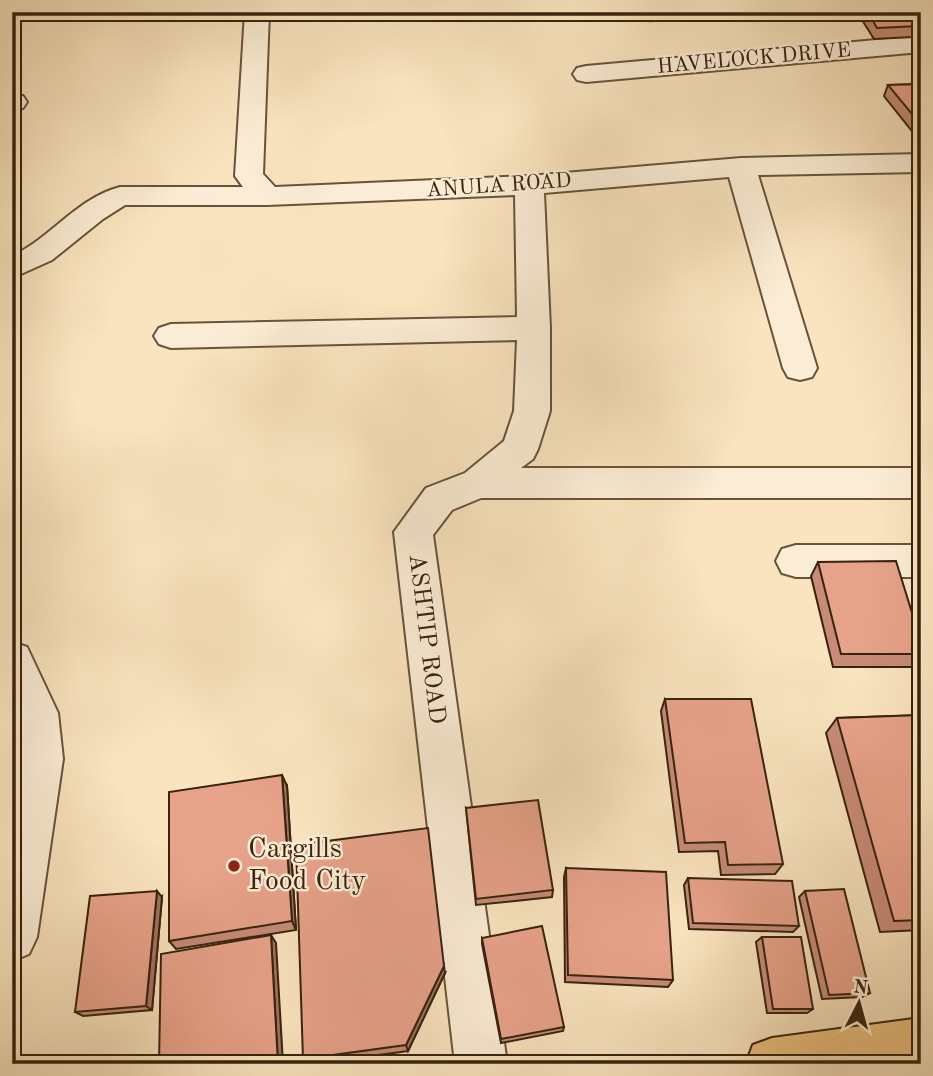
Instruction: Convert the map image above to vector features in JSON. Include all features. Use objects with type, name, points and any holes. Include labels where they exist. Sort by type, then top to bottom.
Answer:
[{"type":"main road","points":[[772,1064],[921,1044]]},
{"type":"street","points":[[257,12],[248,176],[267,195]]},
{"type":"street","points":[[634,12],[667,12]]},
{"type":"street","name":"HAVELOCK DRIVE","points":[[586,74],[921,44]]},
{"type":"street","name":"ANULA ROAD","points":[[12,268],[30,262],[102,204],[120,196],[267,195],[529,185],[741,167],[921,163]]},
{"type":"street","points":[[741,167],[800,368]]},
{"type":"street","name":"ASHTIP ROAD","points":[[481,1064],[413,531],[439,499],[478,483],[520,449],[532,411],[534,328],[529,185]]},
{"type":"street","points":[[171,336],[534,328]]},
{"type":"street","points":[[478,483],[921,483]]},
{"type":"street","points":[[796,561],[921,561]]},
{"type":"street","points":[[12,660],[36,713],[41,759],[12,937]]},
{"type":"building","points":[[868,12],[921,12],[921,25],[877,28]]},
{"type":"building","points":[[921,84],[921,125],[888,85]]},
{"type":"building","points":[[896,561],[921,642],[921,654],[841,654],[818,562]]},
{"type":"building","points":[[665,699],[751,699],[783,864],[728,865],[725,842],[685,843]]},
{"type":"building","points":[[921,715],[921,920],[894,921],[837,718]]},
{"type":"building","name":"Cargills Food City","points":[[282,775],[292,921],[169,941],[169,792]]},
{"type":"building","points":[[538,800],[553,890],[476,899],[466,808]]},
{"type":"building","points":[[428,828],[444,966],[406,1045],[303,1059],[296,845]]},
{"type":"building","points":[[566,868],[666,872],[673,980],[568,975]]},
{"type":"building","points":[[688,878],[792,881],[799,926],[693,923]]},
{"type":"building","points":[[844,889],[870,993],[829,995],[805,891]]},
{"type":"building","points":[[157,891],[146,1006],[75,1012],[90,896]]},
{"type":"building","points":[[542,926],[564,1027],[501,1039],[482,938]]},
{"type":"building","points":[[271,935],[278,1064],[159,1064],[161,954]]},
{"type":"building","points":[[762,937],[801,937],[813,1009],[773,1009]]},
{"type":"place","name":"Cargills Food City","points":[[234,866]]}]
